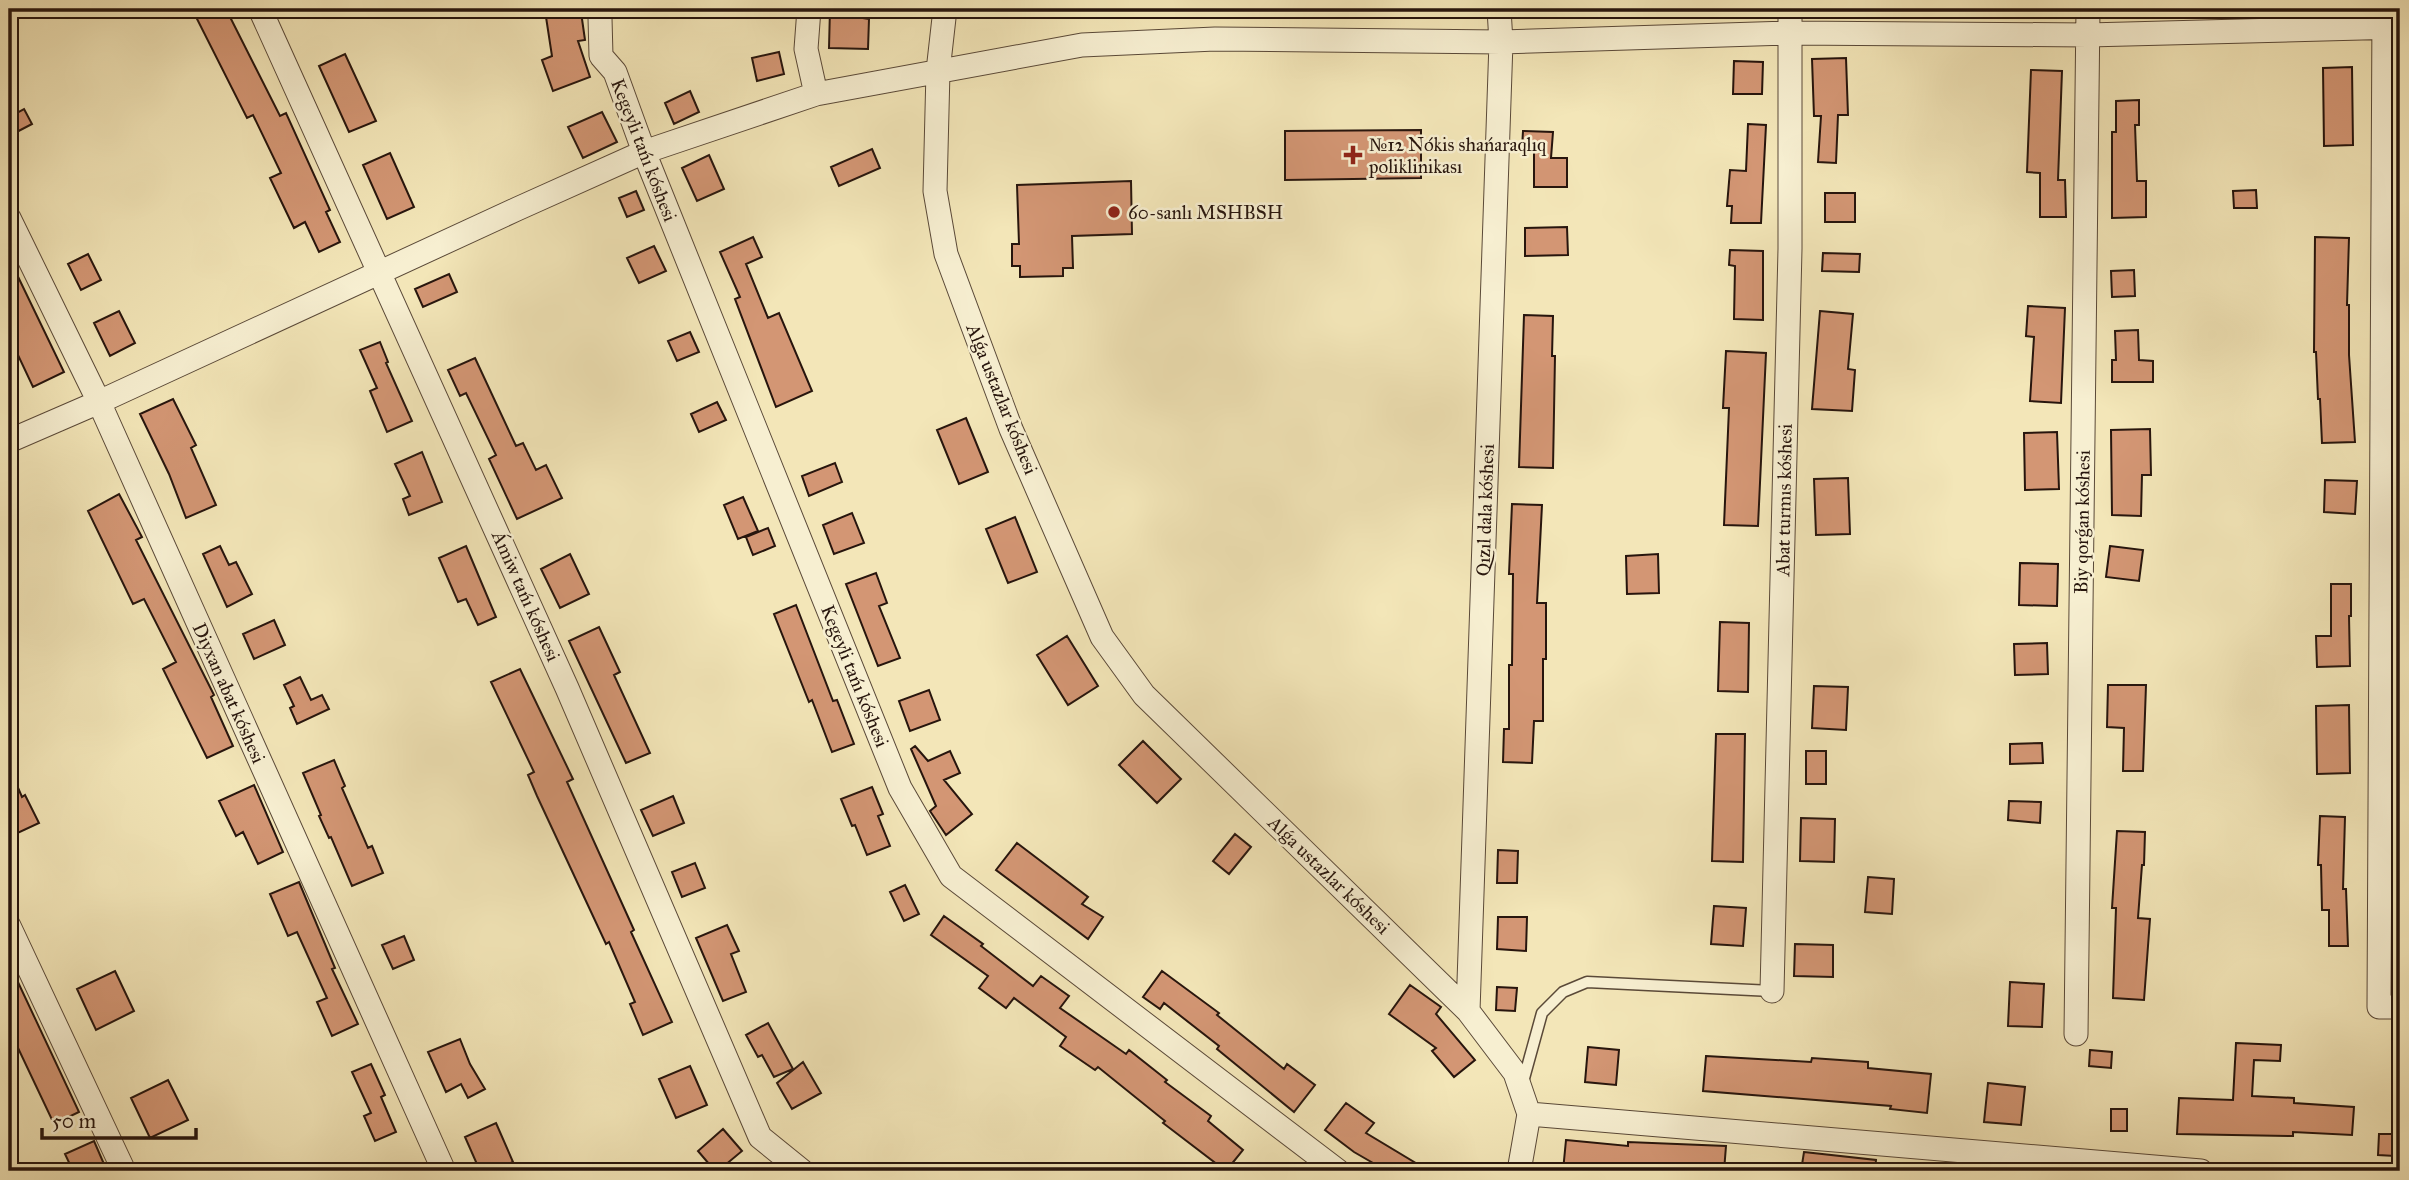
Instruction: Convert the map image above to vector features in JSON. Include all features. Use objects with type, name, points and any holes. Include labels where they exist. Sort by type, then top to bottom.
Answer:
[{"type":"street","name":"Ámiw tańı kóshesi","points":[[260,9],[568,688],[760,1137],[802,1171]]},
{"type":"street","points":[[809,9],[806,49],[816,94]]},
{"type":"street","name":"Alǵa ustazlar kóshesi","points":[[945,9],[938,71],[935,191],[946,254],[1011,429],[1102,637],[1144,695],[1468,1011],[1515,1073],[1530,1115]]},
{"type":"street","name":"Qızıl dala kóshesi","points":[[1468,1011],[1501,42],[1499,9]]},
{"type":"street","name":"Abat turmıs kóshesi","points":[[1772,991],[1790,249],[1790,9]]},
{"type":"street","name":"Biy qorǵan kóshesi","points":[[2076,1034],[2088,9]]},
{"type":"street","name":"Kegeyli tańı kóshesi","points":[[600,18],[601,56],[615,72],[644,152],[900,788],[951,876],[1338,1171]]},
{"type":"street","points":[[9,441],[644,152],[816,94],[938,71],[1082,46],[1215,39],[1501,42],[1790,33],[2088,34],[2390,21],[2390,1007]]},
{"type":"street","name":"Diyxan abat kóshesi","points":[[9,218],[99,402],[444,1171]]},
{"type":"street","points":[[9,926],[124,1171]]},
{"type":"street","points":[[1519,1171],[1530,1115],[2201,1171]]},
{"type":"lane","points":[[1521,1090],[1542,1013],[1563,992],[1587,982],[1772,991]]},
{"type":"building","points":[[192,9],[226,9],[280,116],[286,113],[330,210],[326,212],[340,242],[319,252],[305,222],[294,228],[270,178],[281,173],[253,115],[247,118]]},
{"type":"building","points":[[830,9],[862,9],[862,18],[869,19],[868,49],[829,48]]},
{"type":"building","points":[[581,12],[585,40],[578,41],[590,77],[553,91],[542,60],[552,56],[546,17]]},
{"type":"building","points":[[779,52],[784,74],[757,81],[752,58]]},
{"type":"building","points":[[345,54],[376,121],[349,132],[319,66]]},
{"type":"building","points":[[1846,58],[1848,115],[1838,115],[1836,163],[1818,162],[1821,116],[1814,116],[1812,59]]},
{"type":"building","points":[[1734,61],[1763,62],[1762,94],[1733,94]]},
{"type":"building","points":[[2352,67],[2353,145],[2324,146],[2323,68]]},
{"type":"building","points":[[2031,70],[2062,71],[2058,180],[2065,180],[2066,217],[2040,217],[2040,173],[2027,172]]},
{"type":"building","points":[[690,91],[699,112],[674,124],[665,103]]},
{"type":"building","points":[[2139,100],[2139,125],[2135,125],[2137,181],[2146,181],[2146,217],[2112,218],[2112,132],[2116,132],[2116,101]]},
{"type":"building","points":[[24,109],[32,124],[9,136],[9,117]]},
{"type":"building","points":[[602,112],[617,142],[583,158],[568,127]]},
{"type":"building","points":[[1748,124],[1766,125],[1761,223],[1731,223],[1732,206],[1727,206],[1730,170],[1746,171]]},
{"type":"building","name":"№12 Nókis shańaraqlıq poliklinikası","points":[[1421,130],[1421,178],[1285,180],[1285,131]]},
{"type":"building","points":[[1523,131],[1553,132],[1551,158],[1567,158],[1567,187],[1534,187],[1534,149],[1522,148]]},
{"type":"building","points":[[872,149],[880,168],[839,186],[831,167]]},
{"type":"building","points":[[390,153],[414,207],[387,219],[363,165]]},
{"type":"building","points":[[709,155],[724,189],[697,201],[682,168]]},
{"type":"building","points":[[1131,181],[1132,234],[1072,236],[1073,268],[1063,268],[1063,276],[1020,277],[1020,266],[1012,266],[1012,244],[1019,244],[1017,185]]},
{"type":"building","points":[[2256,190],[2257,208],[2234,208],[2233,191]]},
{"type":"building","points":[[636,191],[644,210],[627,217],[619,198]]},
{"type":"building","points":[[1825,193],[1855,193],[1855,222],[1825,222]]},
{"type":"building","points":[[1567,227],[1568,255],[1525,256],[1525,228]]},
{"type":"building","points":[[753,237],[762,257],[746,264],[768,318],[779,313],[812,391],[776,407],[735,299],[740,297],[720,252]]},
{"type":"building","points":[[2315,237],[2349,238],[2347,305],[2355,442],[2322,443],[2314,352]]},
{"type":"building","points":[[654,246],[666,271],[639,283],[627,258]]},
{"type":"building","points":[[1730,250],[1763,251],[1763,320],[1734,319],[1735,266],[1729,265]]},
{"type":"building","points":[[1823,253],[1860,254],[1859,272],[1822,271]]},
{"type":"building","points":[[88,254],[101,280],[81,290],[68,264]]},
{"type":"building","points":[[9,258],[64,372],[33,387],[9,336]]},
{"type":"building","points":[[2134,270],[2135,296],[2112,297],[2111,271]]},
{"type":"building","points":[[449,274],[457,292],[423,307],[415,289]]},
{"type":"building","points":[[2028,306],[2065,308],[2061,403],[2030,401],[2034,337],[2026,336]]},
{"type":"building","points":[[119,311],[135,343],[110,356],[94,323]]},
{"type":"building","points":[[1820,311],[1853,314],[1848,369],[1855,370],[1852,411],[1812,409]]},
{"type":"building","points":[[1524,315],[1553,316],[1553,468],[1519,467]]},
{"type":"building","points":[[2138,330],[2139,360],[2153,361],[2153,382],[2112,382],[2112,360],[2116,360],[2115,331]]},
{"type":"building","points":[[690,332],[699,352],[677,361],[668,341]]},
{"type":"building","points":[[380,342],[388,362],[386,363],[412,421],[387,432],[370,391],[377,388],[360,350]]},
{"type":"building","points":[[1726,351],[1766,353],[1758,526],[1724,525],[1729,408],[1723,408]]},
{"type":"building","points":[[475,358],[516,446],[523,443],[536,470],[546,465],[562,498],[517,519],[489,459],[496,455],[466,393],[460,396],[448,370]]},
{"type":"building","points":[[173,399],[196,445],[191,448],[216,505],[186,518],[169,474],[140,414]]},
{"type":"building","points":[[717,402],[726,420],[699,432],[691,414]]},
{"type":"building","points":[[966,418],[988,472],[959,484],[937,430]]},
{"type":"building","points":[[2150,429],[2151,475],[2142,475],[2141,516],[2112,515],[2111,430]]},
{"type":"building","points":[[2057,432],[2059,489],[2025,490],[2024,433]]},
{"type":"building","points":[[422,452],[442,502],[409,515],[403,499],[410,496],[395,464]]},
{"type":"building","points":[[835,463],[842,482],[809,496],[802,476]]},
{"type":"building","points":[[1848,478],[1850,534],[1816,535],[1814,479]]},
{"type":"building","points":[[2325,480],[2357,481],[2355,514],[2324,512]]},
{"type":"building","points":[[119,494],[142,537],[136,540],[214,695],[211,697],[233,746],[207,758],[163,669],[176,662],[144,599],[133,604],[88,511]]},
{"type":"building","points":[[743,497],[758,531],[738,539],[724,505]]},
{"type":"building","points":[[1512,504],[1542,505],[1537,603],[1546,603],[1546,659],[1543,659],[1543,721],[1534,721],[1532,763],[1503,762],[1504,729],[1509,729],[1509,665],[1512,665],[1513,574],[1509,574]]},
{"type":"building","points":[[852,513],[864,543],[834,554],[823,525]]},
{"type":"building","points":[[1015,517],[1037,572],[1008,583],[986,529]]},
{"type":"building","points":[[768,528],[775,546],[753,555],[746,537]]},
{"type":"building","points":[[220,546],[229,565],[236,562],[252,594],[227,607],[203,554]]},
{"type":"building","points":[[466,546],[496,617],[478,625],[466,599],[458,602],[439,558]]},
{"type":"building","points":[[2110,546],[2143,550],[2139,581],[2106,577]]},
{"type":"building","points":[[570,554],[589,594],[560,608],[541,569]]},
{"type":"building","points":[[1658,554],[1659,593],[1627,594],[1626,556]]},
{"type":"building","points":[[2020,563],[2058,564],[2057,606],[2019,605]]},
{"type":"building","points":[[876,573],[887,603],[879,606],[900,658],[878,666],[846,584]]},
{"type":"building","points":[[2331,584],[2351,584],[2350,666],[2317,667],[2316,636],[2331,636]]},
{"type":"building","points":[[796,605],[833,701],[837,700],[854,744],[832,752],[774,614]]},
{"type":"building","points":[[274,620],[285,645],[254,659],[243,634]]},
{"type":"building","points":[[1720,622],[1749,623],[1748,692],[1718,691]]},
{"type":"building","points":[[599,627],[620,672],[614,675],[650,753],[626,763],[569,641]]},
{"type":"building","points":[[1067,636],[1098,686],[1068,705],[1037,655]]},
{"type":"building","points":[[2047,643],[2048,674],[2015,675],[2014,644]]},
{"type":"building","points":[[520,669],[573,779],[567,782],[672,1022],[643,1035],[630,1004],[635,1002],[609,942],[606,944],[537,796],[528,775],[534,772],[491,682]]},
{"type":"building","points":[[300,677],[311,700],[322,695],[329,709],[297,724],[290,708],[294,706],[284,685]]},
{"type":"building","points":[[2108,685],[2146,685],[2143,771],[2123,771],[2124,728],[2107,727]]},
{"type":"building","points":[[1814,686],[1848,687],[1846,730],[1812,728]]},
{"type":"building","points":[[929,690],[940,720],[910,731],[899,701]]},
{"type":"building","points":[[2349,705],[2350,773],[2317,774],[2316,706]]},
{"type":"building","points":[[1716,734],[1745,734],[1743,862],[1712,861]]},
{"type":"building","points":[[1143,741],[1181,779],[1157,803],[1119,765]]},
{"type":"building","points":[[2042,743],[2043,763],[2010,764],[2010,744]]},
{"type":"building","points":[[915,746],[928,761],[950,751],[960,773],[944,780],[972,814],[946,835],[930,811],[936,806],[911,749]]},
{"type":"building","points":[[1806,751],[1826,751],[1826,784],[1806,784]]},
{"type":"building","points":[[334,760],[345,786],[342,788],[368,848],[372,846],[383,873],[352,886],[319,816],[321,815],[303,773]]},
{"type":"building","points":[[9,767],[22,797],[25,795],[39,823],[9,837]]},
{"type":"building","points":[[254,785],[283,852],[258,864],[243,832],[236,836],[219,801]]},
{"type":"building","points":[[872,787],[883,814],[878,816],[890,846],[867,855],[841,799]]},
{"type":"building","points":[[673,796],[684,823],[653,836],[641,810]]},
{"type":"building","points":[[2009,801],[2041,802],[2040,823],[2008,820]]},
{"type":"building","points":[[2320,816],[2345,817],[2343,889],[2346,889],[2348,946],[2329,946],[2329,910],[2322,910],[2321,865],[2318,865]]},
{"type":"building","points":[[1801,818],[1835,819],[1834,862],[1800,861]]},
{"type":"building","points":[[2117,831],[2145,832],[2138,918],[2150,919],[2144,1000],[2113,998],[2116,908],[2112,908]]},
{"type":"building","points":[[1235,834],[1251,847],[1229,874],[1213,861]]},
{"type":"building","points":[[1017,843],[1088,897],[1082,904],[1103,917],[1088,939],[996,870]]},
{"type":"building","points":[[1498,850],[1518,851],[1517,883],[1497,883]]},
{"type":"building","points":[[695,863],[705,888],[682,897],[672,872]]},
{"type":"building","points":[[1868,877],[1894,879],[1892,914],[1865,912]]},
{"type":"building","points":[[299,882],[335,968],[332,969],[358,1024],[332,1036],[317,1002],[327,998],[297,932],[288,936],[270,894]]},
{"type":"building","points":[[905,885],[919,914],[904,921],[890,892]]},
{"type":"building","points":[[1714,906],[1746,908],[1743,946],[1711,944]]},
{"type":"building","points":[[944,916],[983,944],[981,946],[1033,986],[1041,976],[1069,996],[1060,1008],[1126,1054],[1129,1050],[1167,1080],[1165,1082],[1211,1116],[1208,1121],[1243,1150],[1226,1171],[1163,1123],[1165,1121],[1098,1067],[1095,1070],[1060,1046],[1066,1037],[1014,998],[1006,1008],[979,988],[988,976],[931,935]]},
{"type":"building","points":[[1498,917],[1527,917],[1526,951],[1497,949]]},
{"type":"building","points":[[727,925],[739,951],[731,954],[746,992],[723,1001],[696,938]]},
{"type":"building","points":[[404,936],[414,960],[393,969],[382,945]]},
{"type":"building","points":[[1795,944],[1833,945],[1833,977],[1794,976]]},
{"type":"building","points":[[9,963],[79,1112],[54,1124],[9,1029]]},
{"type":"building","points":[[115,971],[134,1011],[96,1030],[77,989]]},
{"type":"building","points":[[1162,971],[1219,1013],[1217,1015],[1284,1069],[1287,1064],[1315,1085],[1294,1112],[1217,1049],[1219,1046],[1164,1003],[1160,1009],[1143,997]]},
{"type":"building","points":[[2010,982],[2044,984],[2042,1027],[2008,1026]]},
{"type":"building","points":[[1410,985],[1441,1007],[1436,1014],[1475,1060],[1454,1077],[1432,1051],[1436,1048],[1389,1014]]},
{"type":"building","points":[[1497,987],[1517,988],[1515,1011],[1496,1010]]},
{"type":"building","points":[[768,1023],[793,1069],[774,1077],[762,1055],[758,1057],[746,1035]]},
{"type":"building","points":[[460,1039],[470,1064],[485,1089],[468,1098],[461,1084],[446,1092],[428,1052]]},
{"type":"building","points":[[2236,1043],[2281,1045],[2280,1061],[2254,1060],[2252,1096],[2294,1098],[2294,1103],[2354,1107],[2352,1135],[2293,1132],[2293,1136],[2177,1134],[2179,1098],[2233,1100]]},
{"type":"building","points":[[1588,1047],[1619,1050],[1616,1085],[1585,1082]]},
{"type":"building","points":[[2090,1050],[2112,1052],[2111,1068],[2089,1066]]},
{"type":"building","points":[[1706,1056],[1811,1062],[1812,1058],[1868,1062],[1868,1068],[1931,1074],[1927,1113],[1890,1109],[1891,1106],[1703,1091]]},
{"type":"building","points":[[803,1062],[821,1093],[792,1109],[777,1083]]},
{"type":"building","points":[[371,1064],[385,1095],[381,1097],[396,1132],[375,1141],[364,1116],[371,1113],[352,1072]]},
{"type":"building","points":[[690,1066],[707,1105],[676,1118],[659,1079]]},
{"type":"building","points":[[168,1080],[188,1120],[150,1138],[131,1098]]},
{"type":"building","points":[[1988,1083],[2025,1087],[2021,1125],[1984,1122]]},
{"type":"building","points":[[1346,1103],[1374,1123],[1366,1133],[1429,1171],[1387,1171],[1354,1152],[1325,1130]]},
{"type":"building","points":[[2111,1109],[2127,1109],[2127,1131],[2111,1131]]},
{"type":"building","points":[[496,1123],[513,1162],[492,1171],[480,1171],[465,1137]]},
{"type":"building","points":[[723,1129],[742,1151],[715,1171],[698,1151]]},
{"type":"building","points":[[2379,1134],[2395,1134],[2395,1156],[2378,1155]]},
{"type":"building","points":[[1566,1140],[1628,1146],[1628,1142],[1726,1146],[1724,1171],[1600,1168],[1600,1171],[1563,1171]]},
{"type":"building","points":[[94,1141],[107,1171],[73,1171],[65,1154]]},
{"type":"building","points":[[1804,1152],[1876,1160],[1875,1171],[1801,1171]]},
{"type":"place","name":"№12 Nókis shańaraqlıq poliklinikası","points":[[1353,155]]},
{"type":"place","name":"60-sanlı MSHBSH","points":[[1114,212]]}]
